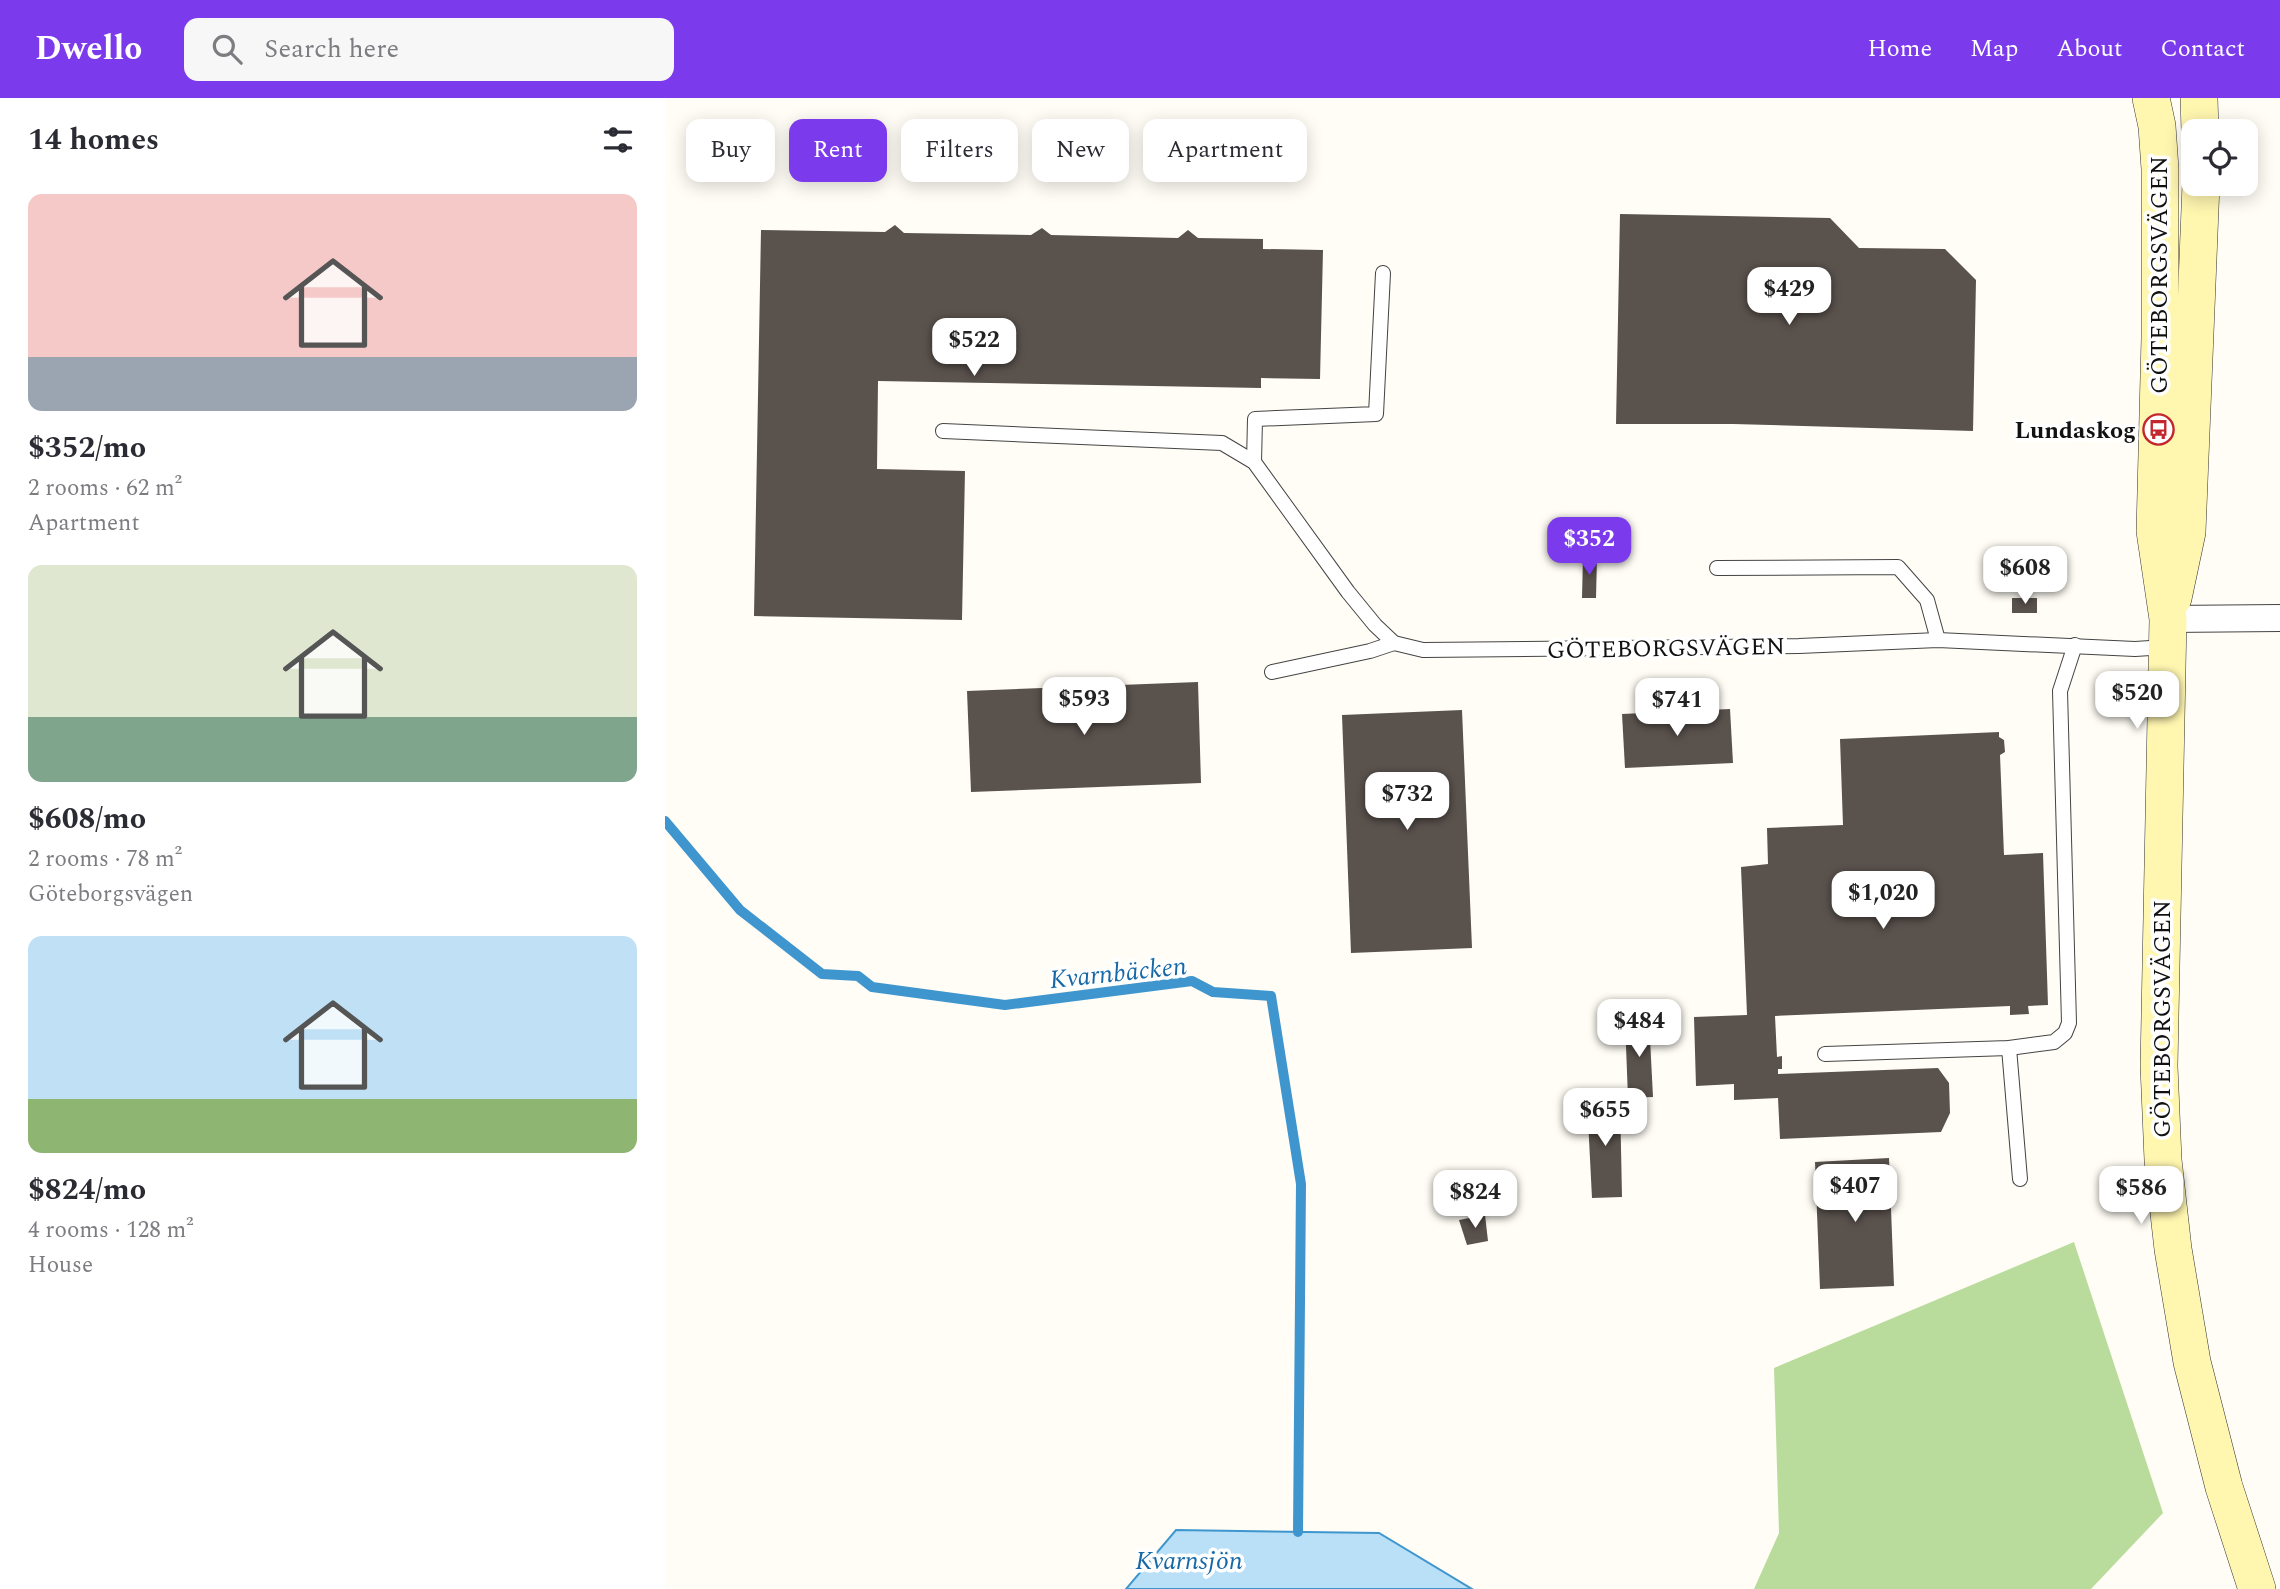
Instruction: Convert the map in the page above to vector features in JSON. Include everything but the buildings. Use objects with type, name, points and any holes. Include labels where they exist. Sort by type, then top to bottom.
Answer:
[{"type":"street","name":"GÖTEBORGSVÄGEN","points":[[2151,98],[2157,126],[2160,169],[2160,338],[2155,531],[2168,633],[2159,1066],[2163,1160],[2173,1249],[2192,1362],[2224,1487],[2257,1589]]},
{"type":"street","name":"GÖTEBORGSVÄGEN","points":[[2199,98],[2200,119]]},
{"type":"street","name":"GÖTEBORGSVÄGEN","points":[[2168,633],[2187,532],[2201,196]]},
{"type":"street","points":[[2168,633],[2280,618]]},
{"type":"lane","points":[[1254,462],[1255,419],[1376,414],[1383,273]]},
{"type":"lane","points":[[943,430],[1222,443],[1254,462],[1348,592],[1394,643],[1370,651],[1272,672]]},
{"type":"lane","points":[[1717,568],[1898,567],[1927,600],[1938,640]]},
{"type":"lane","name":"GÖTEBORGSVÄGEN","points":[[1394,643],[1423,650],[1484,651],[1785,646],[1938,640],[2135,649],[2168,633]]},
{"type":"lane","points":[[1825,1054],[2009,1048],[2054,1042],[2065,1033],[2069,1023],[2060,691],[2075,645]]},
{"type":"lane","points":[[2009,1048],[2020,1179]]},
{"type":"green space","points":[[2074,1242],[2163,1513],[2091,1589],[1754,1589],[1779,1533],[1774,1368]]},
{"type":"water","name":"Kvarnsjön","points":[[1176,1530],[1379,1533],[1472,1589],[1126,1589]]},
{"type":"waterway","name":"Kvarnbäcken","points":[[665,821],[740,910],[822,974],[858,976],[872,987],[1005,1005],[1192,981],[1213,992],[1271,996],[1301,1184],[1298,1532]]},
{"type":"place","name":"Lundaskog","points":[[2159,430]]}]
